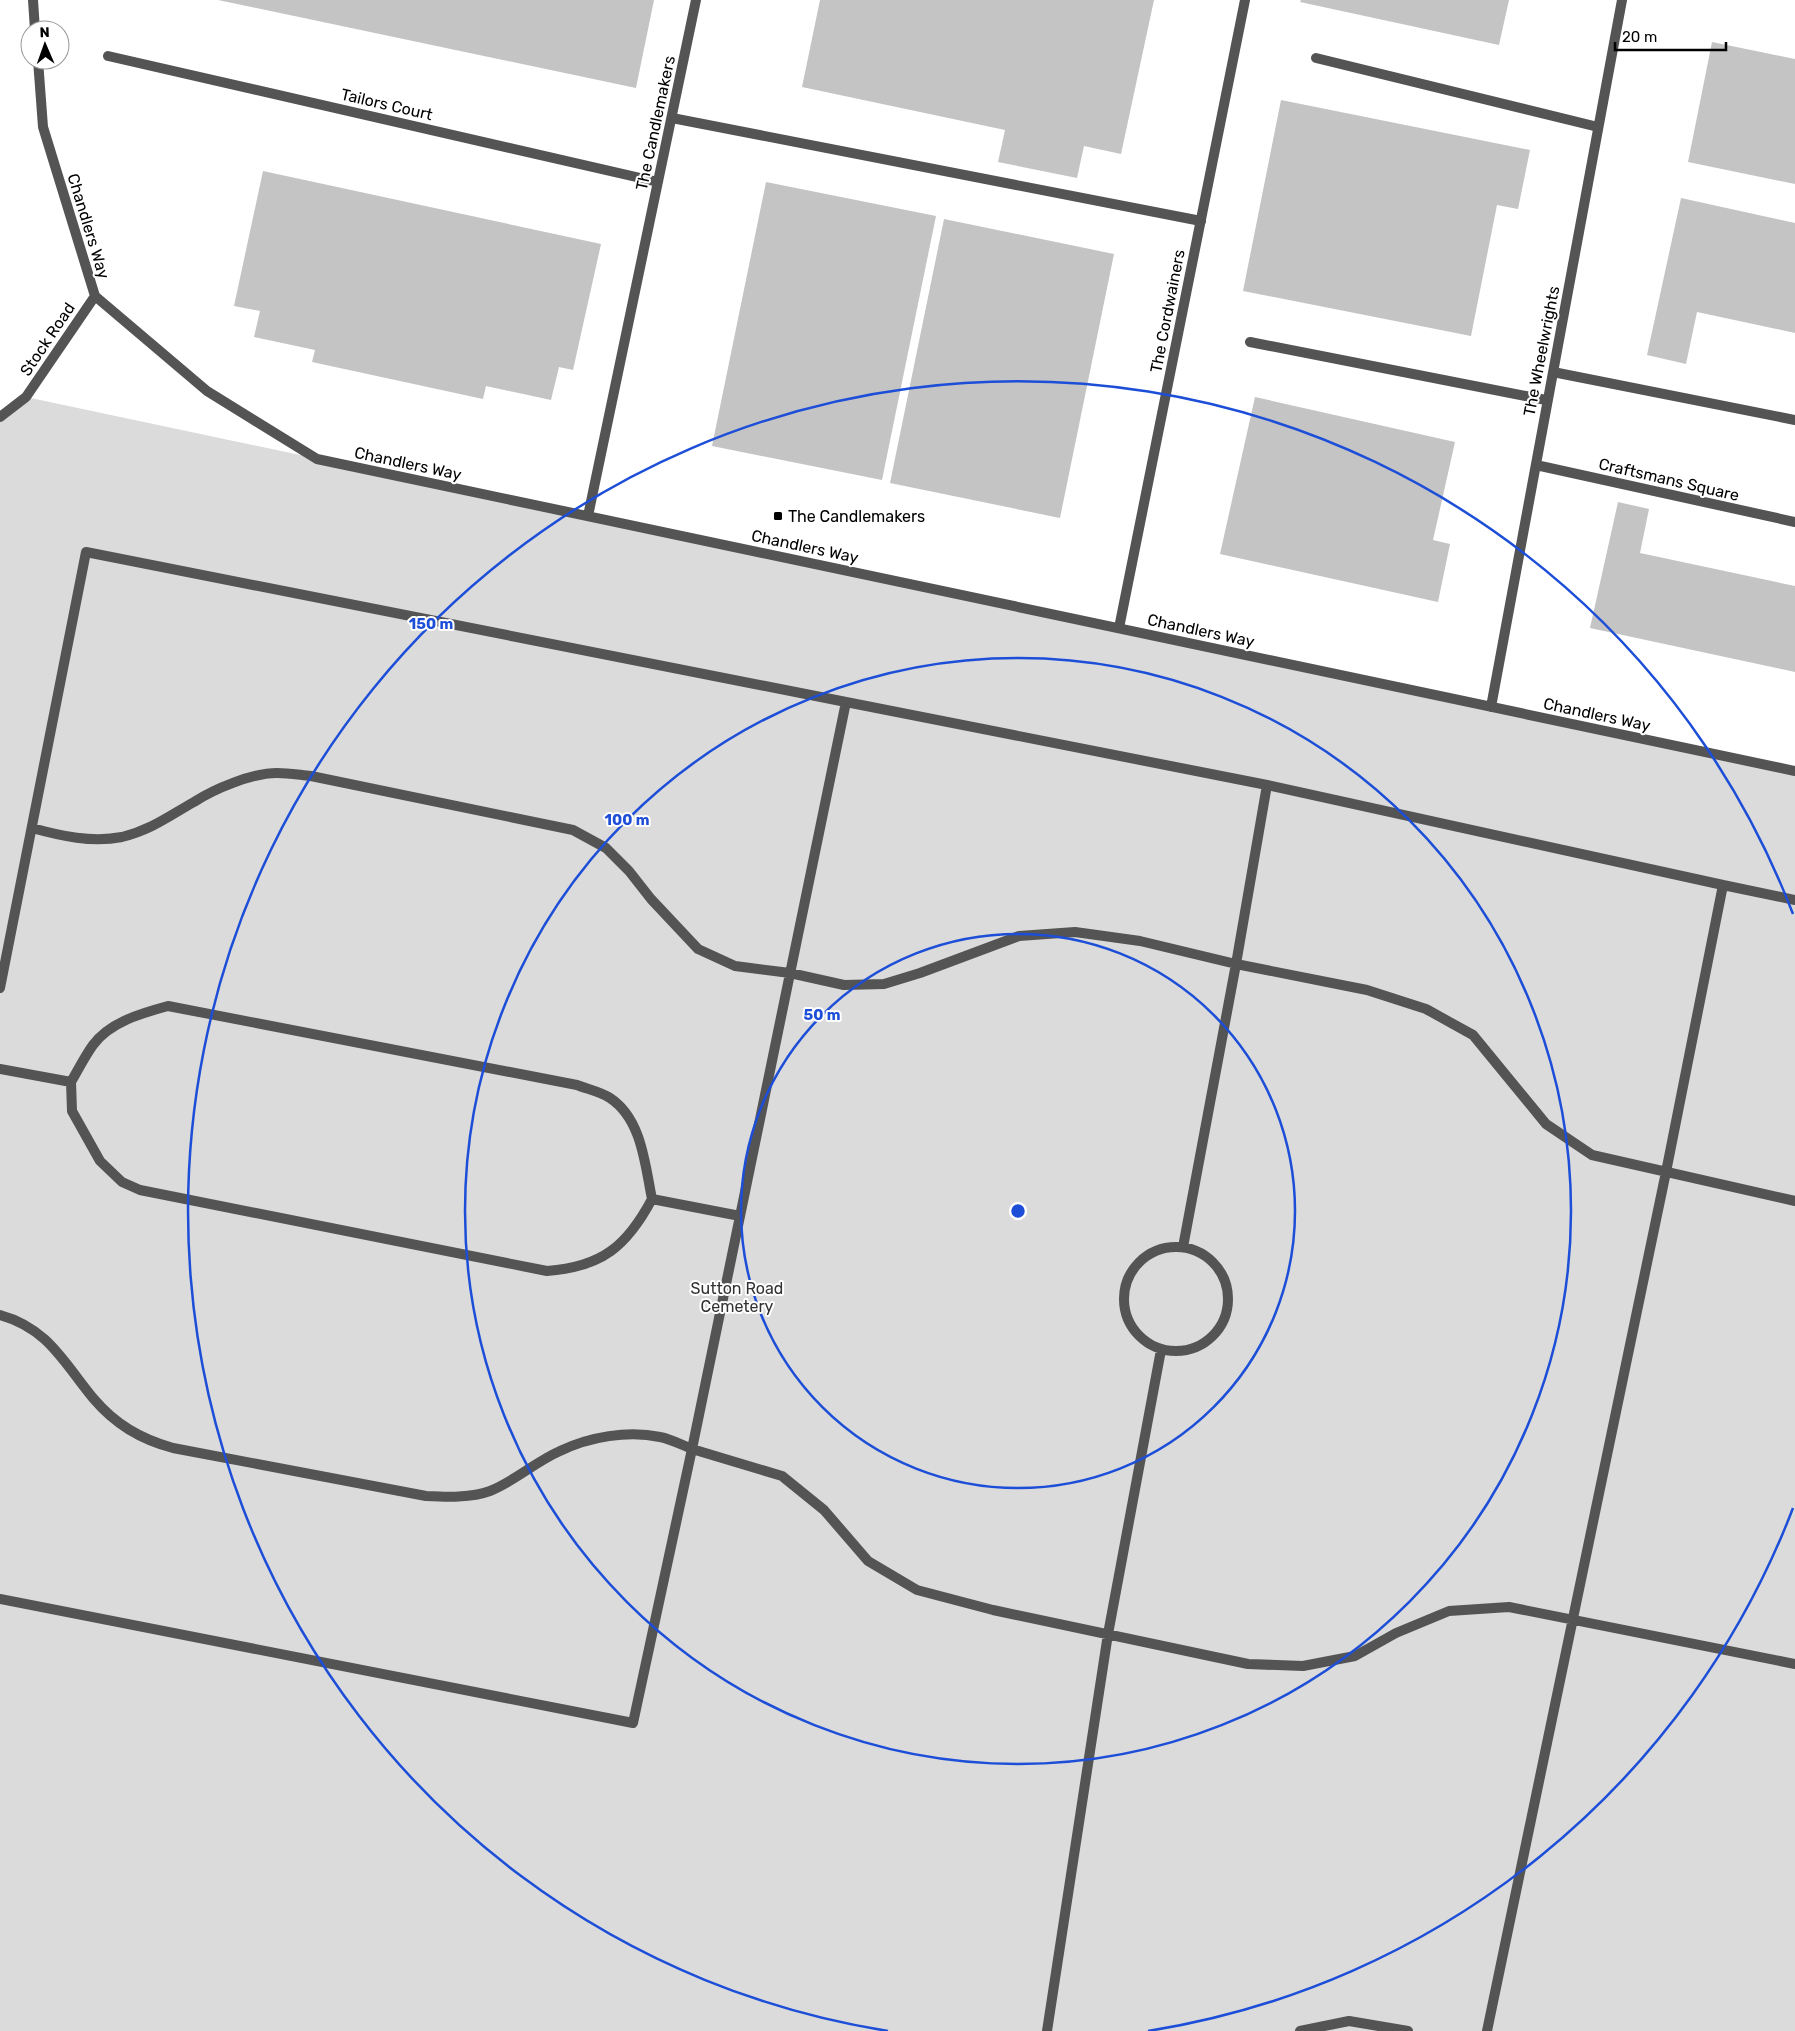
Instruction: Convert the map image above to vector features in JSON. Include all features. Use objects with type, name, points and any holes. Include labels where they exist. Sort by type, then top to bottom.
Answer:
[{"type":"street","points":[[33,0],[34,20]]},
{"type":"street","name":"The Candlemakers","points":[[588,516],[696,0]]},
{"type":"street","name":"The Cordwainers","points":[[1120,628],[1245,0]]},
{"type":"street","name":"The Wheelwrights","points":[[1492,707],[1546,400],[1553,372],[1622,0]]},
{"type":"street","name":"Tailors Court","points":[[108,56],[658,182]]},
{"type":"street","points":[[1316,58],[1598,127]]},
{"type":"street","name":"Chandlers Way","points":[[39,70],[43,127],[95,296],[207,391],[317,458],[1795,771]]},
{"type":"street","points":[[672,118],[1201,221]]},
{"type":"street","name":"Stock Road","points":[[0,417],[26,397],[95,296]]},
{"type":"street","points":[[1250,342],[1546,400]]},
{"type":"street","points":[[1553,372],[1795,420]]},
{"type":"street","name":"Craftsmans Square","points":[[1536,465],[1795,522]]},
{"type":"street","points":[[0,988],[86,552],[1267,785],[1795,900]]},
{"type":"street","points":[[0,1599],[633,1723],[692,1449],[846,702]]},
{"type":"street","points":[[32,828],[60,836],[96,840],[122,837],[168,819],[194,802],[230,785],[275,773],[311,776],[573,830],[606,848],[698,949],[735,966],[790,974],[844,985],[884,984],[920,973],[1019,936],[1075,932],[1140,941],[1236,964],[1367,990],[1426,1008],[1473,1035],[1546,1124],[1592,1156],[1795,1201]]},
{"type":"street","points":[[1183,1247],[1236,964],[1267,785]]},
{"type":"street","points":[[1487,2031],[1666,1172],[1723,885]]},
{"type":"street","points":[[168,1006],[577,1085],[610,1098],[631,1120],[642,1150],[652,1199],[638,1226],[599,1260],[573,1269],[538,1270],[131,1186],[122,1182],[100,1161],[84,1135],[72,1111],[71,1082],[94,1044],[114,1027],[142,1013],[168,1006]]},
{"type":"street","points":[[0,1069],[71,1082]]},
{"type":"street","points":[[652,1199],[740,1216]]},
{"type":"street","points":[[1165,1247],[1183,1247],[1197,1251],[1211,1260],[1223,1275],[1229,1295],[1226,1316],[1214,1336],[1199,1347],[1177,1352],[1161,1350],[1140,1339],[1128,1324],[1123,1293],[1133,1268],[1148,1254],[1165,1247]]},
{"type":"street","points":[[0,1315],[8,1317],[46,1338],[72,1368],[93,1398],[120,1424],[146,1441],[173,1448],[426,1496],[457,1497],[489,1492],[511,1481],[559,1451],[591,1439],[622,1435],[661,1437],[692,1449],[782,1476],[824,1510],[868,1561],[917,1590],[993,1610],[1248,1664],[1304,1666],[1355,1656],[1396,1633],[1448,1611],[1509,1607],[1795,1664]]},
{"type":"street","points":[[1046,2031],[1108,1634],[1161,1350]]},
{"type":"street","points":[[1300,2031],[1349,2021],[1408,2031]]},
{"type":"green space","name":"Sutton Road Cemetery","points":[[26,397],[1795,771],[1795,2031],[0,2031],[0,417]]},
{"type":"building","points":[[218,0],[654,0],[636,88]]},
{"type":"building","points":[[820,0],[1154,0],[1121,154],[1084,146],[1077,178],[998,162],[1005,130],[802,87]]},
{"type":"building","points":[[1301,0],[1509,0],[1499,45],[1300,2]]},
{"type":"building","points":[[1712,42],[1795,59],[1795,184],[1688,162]]},
{"type":"building","points":[[1281,100],[1530,150],[1518,209],[1497,205],[1471,336],[1243,291]]},
{"type":"building","points":[[263,171],[601,244],[573,370],[559,367],[551,400],[486,386],[483,399],[312,362],[315,350],[254,337],[260,311],[234,306]]},
{"type":"building","points":[[766,182],[936,216],[882,480],[712,446]]},
{"type":"building","points":[[1681,198],[1795,223],[1795,333],[1697,312],[1686,364],[1647,355]]},
{"type":"building","points":[[944,219],[1114,254],[1060,518],[890,483]]},
{"type":"building","points":[[1255,397],[1455,442],[1433,540],[1450,544],[1438,602],[1220,554]]},
{"type":"building","points":[[1618,502],[1649,509],[1640,553],[1795,586],[1795,672],[1590,628]]},
{"type":"place","name":"The Candlemakers","points":[[778,516]]}]
